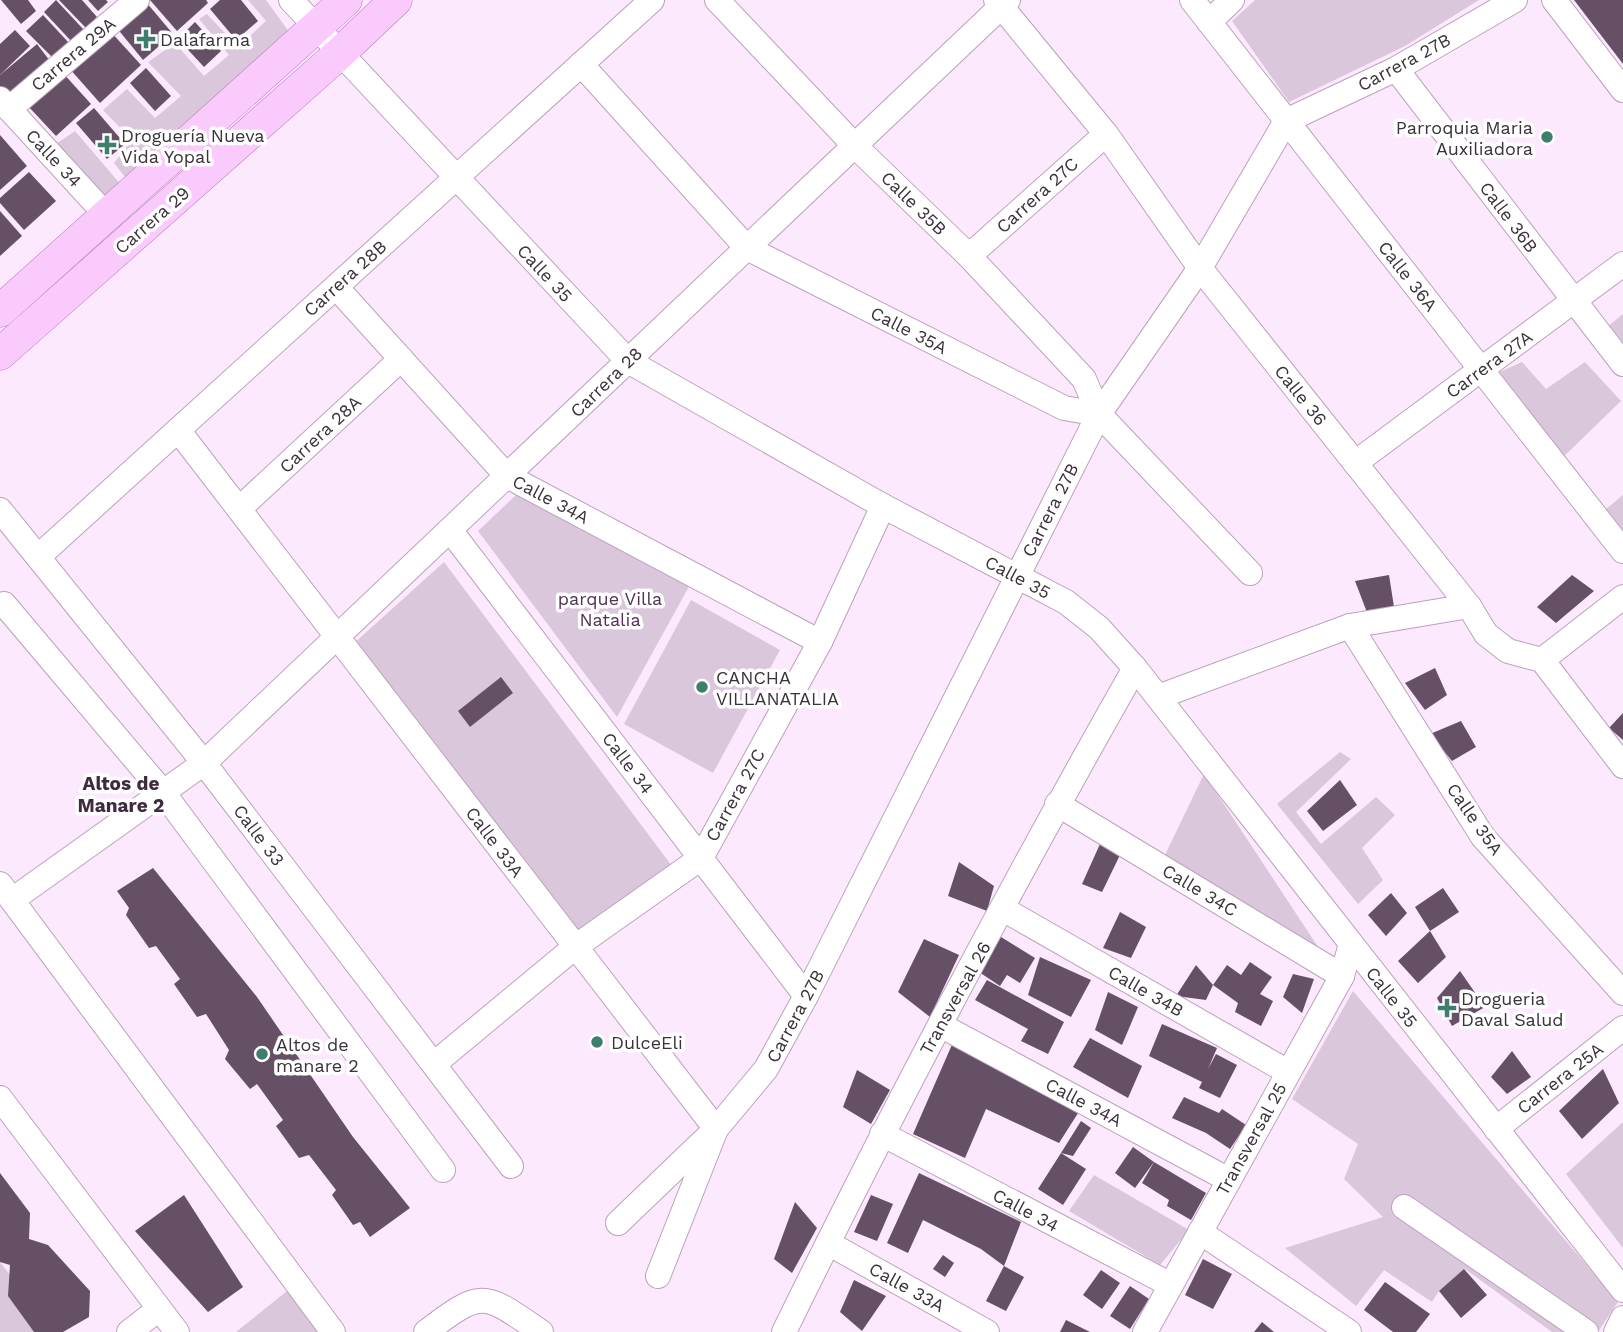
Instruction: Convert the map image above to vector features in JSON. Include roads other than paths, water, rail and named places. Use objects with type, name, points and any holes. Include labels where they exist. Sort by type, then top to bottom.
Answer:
[{"type":"main road","name":"Carrera 29","points":[[2,307],[108,217],[346,0]]},
{"type":"main road","name":"Carrera 29","points":[[0,354],[340,53],[396,0]]},
{"type":"street","name":"Carrera 29A","points":[[4,104],[137,0]]},
{"type":"street","name":"Calle 35","points":[[290,0],[628,361],[883,506],[1066,602],[1099,628],[1135,668],[1623,1290]]},
{"type":"street","name":"Carrera 28B","points":[[39,556],[652,0]]},
{"type":"street","name":"Calle 35B","points":[[717,0],[855,146],[969,256],[1084,379],[1099,414]]},
{"type":"street","name":"Calle 36A","points":[[1192,0],[1623,551]]},
{"type":"street","points":[[1209,22],[1232,0]]},
{"type":"street","name":"Carrera 27B","points":[[618,1223],[716,1129],[766,1069],[806,996],[1099,414],[1199,268],[1286,121],[1396,69],[1515,0]]},
{"type":"street","points":[[1554,0],[1623,90]]},
{"type":"street","name":"Carrera 28","points":[[6,892],[204,764],[855,146],[1002,2]]},
{"type":"street","name":"Calle 36","points":[[1002,2],[1106,134],[1199,268],[1469,606],[1486,634],[1508,651],[1542,660]]},
{"type":"street","name":"Calle 35A","points":[[581,64],[747,248],[1064,408],[1099,414]]},
{"type":"street","name":"Calle 36B","points":[[1396,69],[1623,364]]},
{"type":"street","name":"Calle 34","points":[[4,104],[108,217]]},
{"type":"street","name":"Carrera 27C","points":[[969,256],[1106,134]]},
{"type":"street","name":"Carrera 27A","points":[[1355,463],[1623,264]]},
{"type":"street","name":"Calle 34A","points":[[336,287],[507,475],[820,642]]},
{"type":"street","name":"Carrera 28A","points":[[239,509],[401,359]]},
{"type":"street","points":[[1099,414],[1250,573]]},
{"type":"street","name":"Calle 33A","points":[[178,430],[716,1129]]},
{"type":"street","name":"Carrera 27C","points":[[434,1064],[575,947],[701,858],[820,642],[883,506]]},
{"type":"street","name":"Calle 33","points":[[0,510],[204,764],[511,1166]]},
{"type":"street","name":"Calle 34","points":[[450,530],[806,996]]},
{"type":"street","points":[[1623,597],[1542,660],[1623,765]]},
{"type":"street","points":[[4,604],[163,791],[443,1170]]},
{"type":"street","points":[[1157,697],[1350,626],[1469,606]]},
{"type":"street","name":"Calle 35A","points":[[1350,626],[1483,837],[1623,993]]},
{"type":"street","name":"Transversal 26","points":[[784,1332],[882,1134],[1057,804],[1135,668]]},
{"type":"street","name":"Calle 34C","points":[[1057,804],[1342,976]]},
{"type":"street","points":[[6,892],[333,1332]]},
{"type":"street","name":"Calle 34B","points":[[1003,909],[1288,1072]]},
{"type":"street","name":"Transversal 25","points":[[1145,1332],[1342,976],[1351,944]]},
{"type":"street","name":"Calle 34A","points":[[940,1025],[1229,1180]]},
{"type":"street","name":"Carrera 25A","points":[[1496,1129],[1623,1028]]},
{"type":"street","points":[[0,1098],[177,1332]]},
{"type":"street","points":[[658,1276],[716,1129]]},
{"type":"street","name":"Calle 34","points":[[882,1134],[1171,1285]]},
{"type":"street","points":[[1405,1207],[1586,1332]]},
{"type":"street","points":[[1200,1232],[1349,1332]]},
{"type":"street","name":"Calle 33A","points":[[828,1242],[987,1332]]},
{"type":"street","points":[[426,1332],[457,1308],[480,1299],[496,1301],[541,1332]]},
{"type":"street","points":[[129,1332],[159,1309]]},
{"type":"street","points":[[1616,1332],[1623,1318]]},
{"type":"place","name":"Dalafarma","points":[[146,39]]},
{"type":"place","name":"Parroquia Maria Auxiliadora","points":[[1547,137]]},
{"type":"place","name":"Droguería Nueva Vida Yopal","points":[[107,145]]},
{"type":"place","name":"CANCHA VILLANATALIA","points":[[702,687]]},
{"type":"place","name":"Drogueria Daval Salud","points":[[1447,1008]]},
{"type":"place","name":"DulceEli","points":[[597,1042]]},
{"type":"place","name":"Altos de manare 2","points":[[262,1054]]},
{"type":"district","name":"Altos de Manare 2","points":[[121,794]]},
{"type":"park label","name":"parque Villa Natalia","points":[[610,608]]}]
